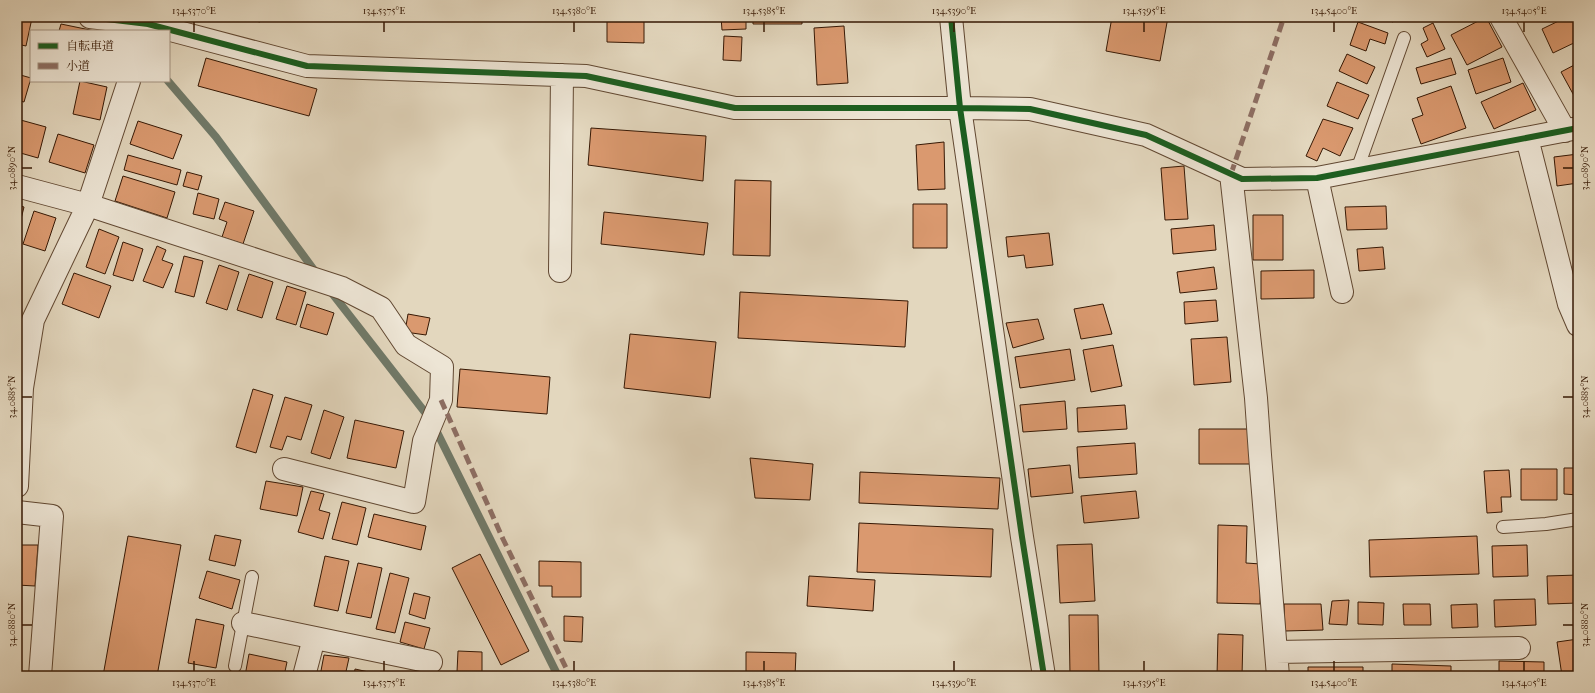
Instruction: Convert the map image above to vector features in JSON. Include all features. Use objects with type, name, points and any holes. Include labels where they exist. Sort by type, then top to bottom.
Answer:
[{"type":"street","points":[[90,17],[159,30]]},
{"type":"street","points":[[951,17],[960,108],[1022,537],[1044,676]]},
{"type":"street","points":[[170,33],[307,66],[586,76],[735,108],[1030,109],[1146,135],[1242,179],[1316,178],[1572,130],[1501,17]]},
{"type":"street","points":[[560,271],[562,76]]},
{"type":"street","points":[[17,486],[20,388],[33,320],[88,205],[129,82]]},
{"type":"street","points":[[1527,138],[1569,304],[1578,325]]},
{"type":"street","points":[[1231,174],[1256,398],[1278,676]]},
{"type":"street","points":[[1316,178],[1342,292]]},
{"type":"street","points":[[17,186],[88,205],[342,288],[381,308],[406,345],[442,367],[440,400],[424,441],[414,502],[284,469]]},
{"type":"street","points":[[17,512],[52,516],[40,676]]},
{"type":"street","points":[[243,623],[431,662]]},
{"type":"street","points":[[304,676],[314,638]]},
{"type":"street","points":[[1276,652],[1519,648]]},
{"type":"lane","points":[[1357,170],[1404,38]]},
{"type":"lane","points":[[1503,527],[1546,524],[1578,519]]},
{"type":"lane","points":[[235,666],[252,577]]},
{"type":"building","points":[[17,17],[32,18],[26,46],[17,44]]},
{"type":"building","points":[[234,17],[261,17],[260,22]]},
{"type":"building","points":[[607,17],[644,17],[644,43],[607,42]]},
{"type":"building","points":[[721,17],[746,17],[746,29],[722,30]]},
{"type":"building","points":[[753,17],[802,17],[802,24],[753,24]]},
{"type":"building","points":[[1112,17],[1168,17],[1160,61],[1106,51]]},
{"type":"building","points":[[1381,17],[1395,17],[1393,22]]},
{"type":"building","points":[[1486,17],[1502,47],[1467,65],[1451,35]]},
{"type":"building","points":[[1567,17],[1573,17],[1578,27],[1578,41],[1553,53],[1542,29]]},
{"type":"building","points":[[1358,22],[1388,33],[1385,44],[1370,39],[1366,51],[1350,45]]},
{"type":"building","points":[[1433,23],[1445,49],[1427,57],[1421,44],[1428,40],[1423,28]]},
{"type":"building","points":[[61,24],[90,30],[59,30]]},
{"type":"building","points":[[844,26],[848,83],[817,85],[814,28]]},
{"type":"building","points":[[724,36],[742,37],[741,61],[723,60]]},
{"type":"building","points":[[1347,54],[1375,67],[1367,84],[1339,71]]},
{"type":"building","points":[[206,58],[317,89],[309,116],[198,86]]},
{"type":"building","points":[[1451,58],[1456,74],[1421,84],[1416,68]]},
{"type":"building","points":[[1503,58],[1511,82],[1476,94],[1468,70]]},
{"type":"building","points":[[1578,63],[1578,103],[1561,72]]},
{"type":"building","points":[[17,74],[30,78],[30,81],[24,102],[17,100]]},
{"type":"building","points":[[80,82],[107,87],[100,120],[73,114]]},
{"type":"building","points":[[1337,82],[1369,95],[1358,119],[1327,106]]},
{"type":"building","points":[[1523,83],[1536,110],[1494,129],[1481,102]]},
{"type":"building","points":[[1451,86],[1466,128],[1421,144],[1412,119],[1423,115],[1417,98]]},
{"type":"building","points":[[17,119],[46,127],[38,158],[17,152]]},
{"type":"building","points":[[1323,119],[1353,128],[1340,156],[1323,148],[1317,161],[1306,156]]},
{"type":"building","points":[[138,121],[182,135],[173,159],[130,144]]},
{"type":"building","points":[[591,128],[706,136],[703,181],[588,165]]},
{"type":"building","points":[[58,134],[94,145],[85,173],[49,162]]},
{"type":"building","points":[[944,142],[945,189],[918,190],[916,145]]},
{"type":"building","points":[[1578,154],[1578,183],[1557,186],[1554,157]]},
{"type":"building","points":[[128,155],[181,170],[177,185],[124,170]]},
{"type":"building","points":[[1184,166],[1188,219],[1165,220],[1161,168]]},
{"type":"building","points":[[187,172],[202,176],[198,190],[183,186]]},
{"type":"building","points":[[123,176],[175,192],[167,218],[115,201]]},
{"type":"building","points":[[735,180],[771,181],[770,256],[733,255]]},
{"type":"building","points":[[198,193],[219,199],[214,219],[193,214]]},
{"type":"building","points":[[225,202],[254,211],[243,244],[222,237],[227,222],[219,219]]},
{"type":"building","points":[[913,204],[947,204],[947,248],[913,248]]},
{"type":"building","points":[[17,205],[24,207],[17,235]]},
{"type":"building","points":[[1386,206],[1387,229],[1347,230],[1345,207]]},
{"type":"building","points":[[34,211],[56,218],[45,251],[23,244]]},
{"type":"building","points":[[604,212],[708,223],[704,255],[601,244]]},
{"type":"building","points":[[1253,215],[1283,215],[1283,260],[1253,260]]},
{"type":"building","points":[[1214,225],[1216,250],[1173,254],[1171,229]]},
{"type":"building","points":[[99,229],[119,237],[105,274],[86,267]]},
{"type":"building","points":[[1049,233],[1053,265],[1026,268],[1024,255],[1008,257],[1006,237]]},
{"type":"building","points":[[123,242],[143,249],[133,281],[113,275]]},
{"type":"building","points":[[157,246],[166,250],[162,260],[173,264],[163,288],[143,281]]},
{"type":"building","points":[[1383,247],[1385,269],[1359,271],[1357,249]]},
{"type":"building","points":[[184,256],[203,261],[194,297],[175,292]]},
{"type":"building","points":[[219,265],[239,272],[227,310],[206,303]]},
{"type":"building","points":[[1214,267],[1217,289],[1180,293],[1177,272]]},
{"type":"building","points":[[1314,270],[1314,298],[1261,299],[1261,271]]},
{"type":"building","points":[[74,273],[111,286],[99,318],[62,304]]},
{"type":"building","points":[[249,274],[273,282],[262,318],[237,310]]},
{"type":"building","points":[[287,286],[306,292],[296,325],[276,319]]},
{"type":"building","points":[[740,292],[908,301],[905,347],[738,338]]},
{"type":"building","points":[[1216,300],[1218,321],[1185,324],[1184,302]]},
{"type":"building","points":[[307,304],[334,313],[327,335],[300,327]]},
{"type":"building","points":[[1103,304],[1112,334],[1081,339],[1074,309]]},
{"type":"building","points":[[408,314],[430,318],[426,335],[405,332]]},
{"type":"building","points":[[1038,319],[1044,339],[1013,348],[1006,323]]},
{"type":"building","points":[[630,334],[716,342],[710,398],[624,388]]},
{"type":"building","points":[[1227,337],[1231,382],[1194,385],[1191,339]]},
{"type":"building","points":[[1113,345],[1122,386],[1091,392],[1083,350]]},
{"type":"building","points":[[1070,349],[1075,380],[1020,388],[1015,357]]},
{"type":"building","points":[[460,369],[550,377],[547,414],[457,407]]},
{"type":"building","points":[[253,389],[273,395],[256,453],[236,447]]},
{"type":"building","points":[[285,397],[312,405],[301,440],[287,436],[282,450],[270,447]]},
{"type":"building","points":[[1065,401],[1067,429],[1023,432],[1020,405]]},
{"type":"building","points":[[1125,405],[1127,429],[1078,432],[1077,408]]},
{"type":"building","points":[[324,410],[344,417],[330,459],[311,453]]},
{"type":"building","points":[[355,420],[404,431],[396,468],[347,458]]},
{"type":"building","points":[[1199,429],[1252,429],[1252,464],[1199,464]]},
{"type":"building","points":[[1135,443],[1137,474],[1079,478],[1077,447]]},
{"type":"building","points":[[750,458],[813,464],[810,500],[755,498]]},
{"type":"building","points":[[1070,465],[1073,493],[1031,497],[1028,469]]},
{"type":"building","points":[[1564,468],[1578,468],[1578,495],[1564,494]]},
{"type":"building","points":[[1521,469],[1557,469],[1557,500],[1521,500]]},
{"type":"building","points":[[1509,470],[1511,497],[1501,497],[1502,512],[1487,513],[1484,471]]},
{"type":"building","points":[[860,472],[1000,478],[998,509],[859,503]]},
{"type":"building","points":[[266,481],[303,487],[297,516],[260,509]]},
{"type":"building","points":[[311,491],[324,494],[319,510],[330,513],[323,539],[298,532]]},
{"type":"building","points":[[1136,491],[1139,518],[1084,523],[1081,496]]},
{"type":"building","points":[[342,502],[366,508],[357,545],[332,539]]},
{"type":"building","points":[[374,514],[426,526],[421,550],[368,537]]},
{"type":"building","points":[[859,523],[993,529],[991,577],[857,572]]},
{"type":"building","points":[[1218,525],[1247,526],[1246,563],[1261,564],[1260,604],[1217,603]]},
{"type":"building","points":[[215,535],[241,540],[235,566],[209,560]]},
{"type":"building","points":[[128,536],[181,545],[157,676],[103,676]]},
{"type":"building","points":[[1477,536],[1479,574],[1370,577],[1369,540]]},
{"type":"building","points":[[1092,544],[1095,601],[1060,603],[1057,545]]},
{"type":"building","points":[[18,545],[38,545],[35,586],[17,585]]},
{"type":"building","points":[[1527,545],[1528,576],[1493,577],[1492,546]]},
{"type":"building","points":[[480,554],[529,651],[501,665],[452,568]]},
{"type":"building","points":[[325,556],[349,561],[338,611],[314,606]]},
{"type":"building","points":[[539,561],[581,562],[581,597],[552,597],[552,586],[539,586]]},
{"type":"building","points":[[358,563],[382,568],[371,618],[346,613]]},
{"type":"building","points":[[207,571],[240,580],[232,609],[199,598]]},
{"type":"building","points":[[390,573],[409,578],[395,633],[376,629]]},
{"type":"building","points":[[1578,575],[1578,603],[1548,604],[1547,576]]},
{"type":"building","points":[[809,576],[875,580],[873,611],[807,606]]},
{"type":"building","points":[[414,593],[430,597],[425,619],[409,614]]},
{"type":"building","points":[[1535,599],[1536,625],[1495,627],[1494,600]]},
{"type":"building","points":[[1349,600],[1347,625],[1329,624],[1332,601]]},
{"type":"building","points":[[1358,602],[1384,603],[1383,625],[1358,624]]},
{"type":"building","points":[[1284,604],[1321,604],[1323,630],[1285,631]]},
{"type":"building","points":[[1403,604],[1430,604],[1431,625],[1404,625]]},
{"type":"building","points":[[1477,604],[1478,627],[1452,628],[1451,605]]},
{"type":"building","points":[[1069,615],[1098,615],[1099,675],[1070,675]]},
{"type":"building","points":[[564,616],[583,617],[582,642],[564,641]]},
{"type":"building","points":[[196,619],[224,625],[216,668],[188,663]]},
{"type":"building","points":[[405,622],[430,628],[424,649],[400,642]]},
{"type":"building","points":[[1218,634],[1243,635],[1242,676],[1217,676]]},
{"type":"building","points":[[1578,639],[1578,676],[1562,676],[1557,642]]},
{"type":"building","points":[[458,651],[482,652],[482,673],[457,672]]},
{"type":"building","points":[[746,652],[796,653],[795,676],[746,676]]},
{"type":"building","points":[[249,654],[287,662],[284,676],[245,676]]},
{"type":"building","points":[[324,655],[349,658],[345,676],[320,676]]},
{"type":"building","points":[[1499,661],[1544,662],[1544,676],[1499,676]]},
{"type":"building","points":[[1392,664],[1451,666],[1451,676],[1392,676]]},
{"type":"building","points":[[1308,667],[1363,667],[1363,676],[1308,676]]},
{"type":"building","points":[[355,669],[387,676],[354,676]]},
{"type":"waterway","points":[[169,82],[216,137],[317,274]]},
{"type":"waterway","points":[[328,288],[431,420],[558,676]]},
{"type":"marked path","points":[[1231,174],[1284,17]]},
{"type":"marked path","points":[[441,400],[503,539],[570,676]]},
{"type":"cycle path","points":[[90,17],[148,24],[307,66],[586,76],[735,108],[960,108],[951,17]]},
{"type":"cycle path","points":[[1044,676],[1022,537],[960,108],[1030,109],[1146,135],[1242,179],[1317,178],[1578,128]]}]
